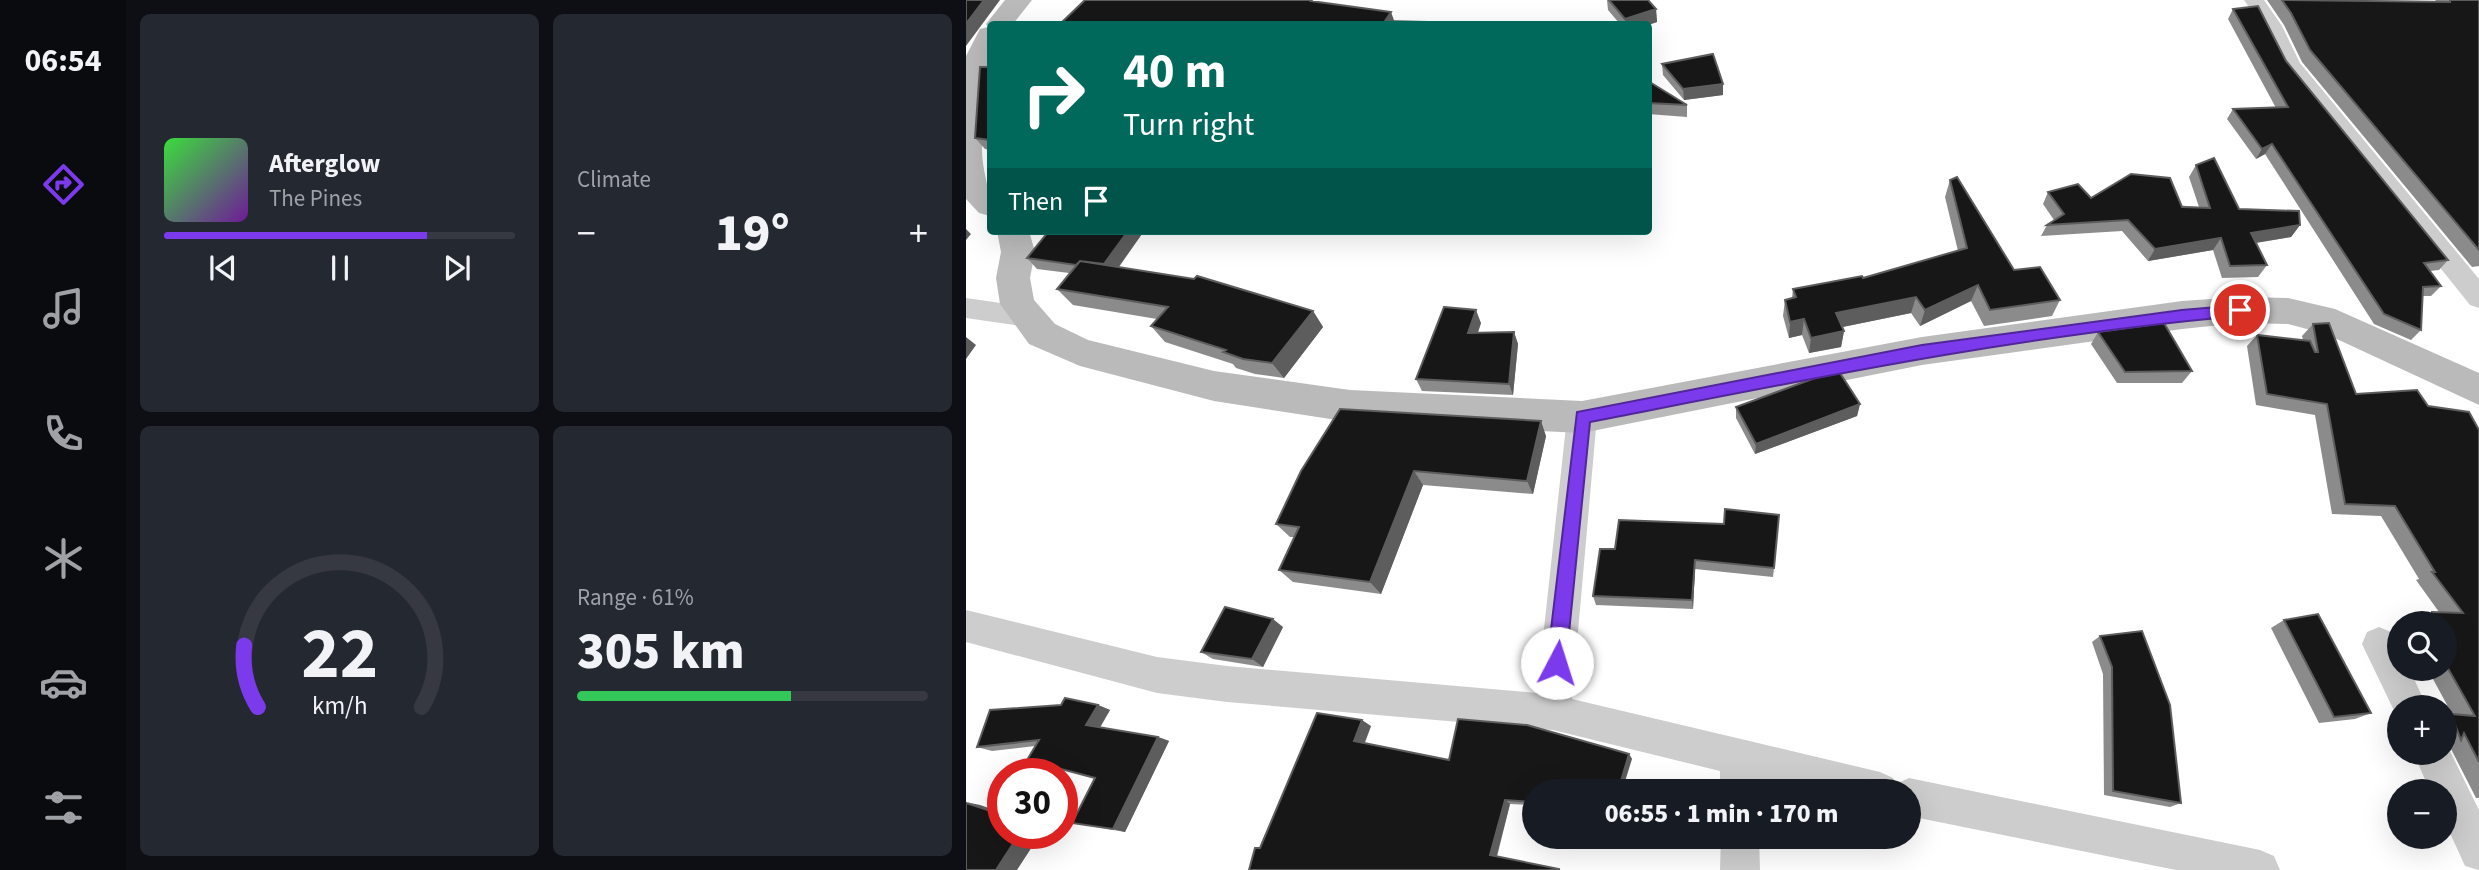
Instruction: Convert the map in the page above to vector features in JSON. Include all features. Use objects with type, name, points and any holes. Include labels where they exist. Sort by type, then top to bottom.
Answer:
[{"type":"street","points":[[1002,21],[1019,0]]},
{"type":"street","points":[[2254,0],[2272,26],[2291,65],[2479,298]]},
{"type":"street","points":[[987,39],[975,56],[970,70],[967,171],[970,183],[987,202]]},
{"type":"street","points":[[1014,235],[1018,252],[1013,278],[1017,304],[1042,334],[1080,352],[1214,386],[1350,406],[1582,417],[1922,351],[2182,315],[2240,310],[2288,311],[2335,323],[2479,390]]},
{"type":"street","points":[[966,308],[1028,317]]},
{"type":"street","points":[[1553,712],[1582,417]]},
{"type":"street","points":[[966,626],[1157,675],[1227,684],[1553,712],[1739,774],[1780,779]]},
{"type":"street","points":[[2379,644],[2403,695]]},
{"type":"street","points":[[2437,765],[2479,852]]},
{"type":"street","points":[[1921,799],[2260,870]]},
{"type":"street","points":[[1740,849],[1740,870]]},
{"type":"building","points":[[966,0],[984,0],[966,24]]},
{"type":"building","points":[[1085,0],[1312,0],[1391,12],[1385,21],[1063,21]]},
{"type":"building","points":[[1609,0],[1648,0],[1656,9],[1625,19]]},
{"type":"building","points":[[2282,0],[2479,0],[2479,250],[2310,50]]},
{"type":"building","points":[[2258,6],[2286,61],[2448,260],[2424,263],[2441,286],[2423,287],[2421,330],[2384,314],[2272,144],[2262,149],[2233,109],[2288,107],[2233,9]]},
{"type":"building","points":[[1713,54],[1723,84],[1683,89],[1662,64]]},
{"type":"building","points":[[980,67],[987,67],[987,140],[975,138]]},
{"type":"building","points":[[1652,83],[1687,105],[1652,103]]},
{"type":"building","points":[[2214,158],[2239,209],[2299,211],[2300,225],[2251,233],[2267,265],[2230,266],[2221,238],[2155,249],[2128,220],[2047,225],[2064,214],[2048,192],[2078,184],[2091,198],[2131,174],[2170,178],[2182,207],[2210,208],[2196,165]]},
{"type":"building","points":[[1957,177],[2014,270],[2040,267],[2060,300],[1990,310],[1978,285],[1925,310],[1916,297],[1836,313],[1844,331],[1811,338],[1804,319],[1790,322],[1785,300],[1796,297],[1793,289],[1862,276],[1863,278],[1967,248],[1950,180]]},
{"type":"building","points":[[1046,235],[1125,235],[1104,264],[1080,261],[1076,265],[1027,258]]},
{"type":"building","points":[[1080,261],[1194,279],[1197,276],[1313,311],[1272,363],[1243,359],[1223,352],[1226,350],[1151,326],[1168,307],[1057,289]]},
{"type":"building","points":[[1444,307],[1476,310],[1468,333],[1514,332],[1509,384],[1416,379]]},
{"type":"building","points":[[2164,323],[2192,371],[2125,372],[2098,332]]},
{"type":"building","points":[[2329,323],[2356,394],[2417,390],[2428,406],[2469,412],[2479,430],[2479,762],[2464,733],[2461,740],[2457,730],[2457,714],[2475,716],[2455,681],[2457,613],[2463,613],[2432,572],[2435,572],[2395,506],[2345,504],[2327,404],[2267,394],[2257,335],[2310,341],[2315,352],[2318,352],[2313,324]]},
{"type":"building","points":[[1840,373],[1860,404],[1756,444],[1736,407],[1815,378]]},
{"type":"building","points":[[1340,409],[1541,421],[1527,481],[1414,471],[1370,582],[1279,570],[1299,527],[1276,524],[1301,471]]},
{"type":"building","points":[[1725,509],[1779,515],[1774,568],[1695,560],[1692,600],[1593,596],[1600,549],[1615,549],[1619,520],[1724,524]]},
{"type":"building","points":[[1225,607],[1273,619],[1252,659],[1201,652]]},
{"type":"building","points":[[2318,614],[2371,713],[2334,717],[2284,620]]},
{"type":"building","points":[[2142,631],[2170,705],[2181,803],[2113,791],[2112,667],[2100,636]]},
{"type":"building","points":[[1065,698],[1098,705],[1086,725],[1158,737],[1113,829],[1078,824],[1078,811],[1095,778],[1078,774],[1078,758],[1028,758],[1039,740],[977,747],[990,710],[1061,705]]},
{"type":"building","points":[[1317,713],[1362,720],[1354,741],[1449,760],[1458,719],[1527,725],[1629,754],[1622,779],[1522,779],[1522,801],[1505,800],[1490,855],[1559,870],[1249,870],[1255,848],[1260,848]]},
{"type":"building","points":[[966,803],[987,810],[987,849],[1010,849],[996,870],[966,870]]},
{"type":"route","points":[[1557,663],[1582,417],[1922,351],[2182,315],[2240,310]]}]
